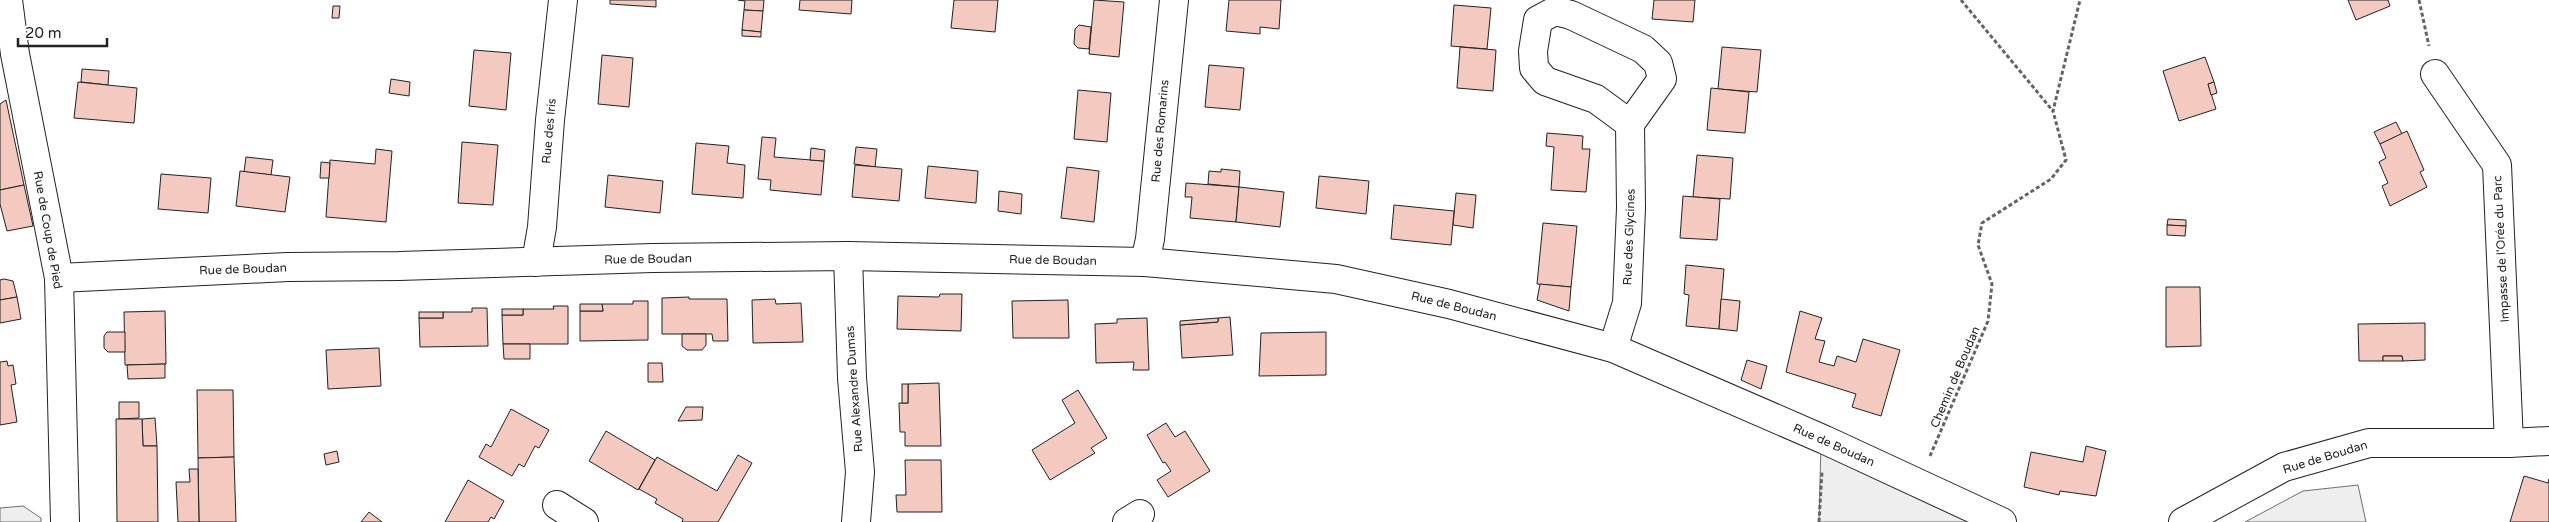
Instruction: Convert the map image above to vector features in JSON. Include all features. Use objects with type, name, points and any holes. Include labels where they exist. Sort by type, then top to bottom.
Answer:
[{"type":"street","name":"Rue de Coup de Pied","points":[[8,0],[15,54],[59,278],[65,522]]},
{"type":"street","name":"Rue des Iris","points":[[536,262],[542,227],[550,120],[563,0]]},
{"type":"street","name":"Rue des Romarins","points":[[1145,262],[1150,239],[1174,0]]},
{"type":"street","points":[[1555,11],[1571,14],[1643,49],[1658,63],[1662,80],[1630,124],[1596,99],[1545,81],[1534,68],[1533,51],[1538,20],[1555,11]]},
{"type":"street","name":"Impasse de l'Orée du Parc","points":[[2435,74],[2497,165],[2509,443]]},
{"type":"street","name":"Rue des Glycines","points":[[1612,348],[1627,303],[1631,208],[1630,124]]},
{"type":"street","name":"Rue de Boudan","points":[[59,278],[288,267],[653,258],[848,256],[1145,262],[1336,279],[1449,304],[1612,348],[1825,440],[2002,522]]},
{"type":"street","name":"Rue Alexandre Dumas","points":[[848,256],[852,378],[860,472],[856,522]]},
{"type":"street","name":"Rue de Boudan","points":[[2183,522],[2284,468],[2369,443],[2509,443],[2549,441]]},
{"type":"street","points":[[557,505],[584,522]]},
{"type":"path","name":"Chemin de Boudan","points":[[1918,484],[1988,321],[1992,284],[1978,245],[1982,223],[2051,179],[2066,160],[2054,111],[1961,0]]},
{"type":"path","name":"Chemin de Boudan","points":[[2054,111],[2080,0]]},
{"type":"path","points":[[2419,0],[2435,74]]},
{"type":"path","points":[[1819,522],[1825,440]]},
{"type":"shaded area","points":[[1821,442],[1974,522],[1819,522]]},
{"type":"shaded area","points":[[2358,485],[2366,522],[2245,522],[2303,491]]},
{"type":"shaded area","points":[[23,506],[41,518],[41,522],[0,522],[0,508]]},
{"type":"building","points":[[610,0],[656,0],[656,7],[610,4]]},
{"type":"building","points":[[738,0],[764,0],[763,11],[744,10],[745,1]]},
{"type":"building","points":[[800,0],[852,0],[851,14],[799,10]]},
{"type":"building","points":[[954,0],[998,0],[995,32],[951,28]]},
{"type":"building","points":[[1094,0],[1124,2],[1119,57],[1089,54]]},
{"type":"building","points":[[1229,0],[1281,0],[1279,29],[1260,27],[1260,34],[1226,31]]},
{"type":"building","points":[[1654,0],[1695,0],[1693,22],[1652,19]]},
{"type":"building","points":[[2348,0],[2388,0],[2390,6],[2356,20]]},
{"type":"building","points":[[1454,5],[1491,8],[1487,49],[1451,46]]},
{"type":"building","points":[[333,6],[340,6],[339,18],[332,18]]},
{"type":"building","points":[[744,10],[763,11],[761,32],[742,30]]},
{"type":"building","points":[[1079,25],[1091,27],[1089,49],[1078,48],[1074,44],[1075,29]]},
{"type":"building","points":[[742,30],[761,32],[761,37],[742,36]]},
{"type":"building","points":[[1460,47],[1496,50],[1493,91],[1457,88]]},
{"type":"building","points":[[1722,47],[1761,50],[1757,92],[1718,89]]},
{"type":"building","points":[[474,50],[511,53],[506,110],[469,106]]},
{"type":"building","points":[[602,55],[633,58],[629,107],[598,104]]},
{"type":"building","points":[[2205,57],[2214,82],[2208,84],[2216,109],[2179,121],[2163,71]]},
{"type":"building","points":[[1209,65],[1244,68],[1240,110],[1205,107]]},
{"type":"building","points":[[82,69],[109,71],[108,85],[81,82]]},
{"type":"building","points":[[391,79],[410,82],[409,96],[389,93]]},
{"type":"building","points":[[78,82],[137,88],[134,123],[74,118]]},
{"type":"building","points":[[2214,82],[2217,93],[2211,95],[2208,84]]},
{"type":"building","points":[[1711,88],[1749,92],[1745,133],[1707,130]]},
{"type":"building","points":[[1078,90],[1111,93],[1107,142],[1074,139]]},
{"type":"building","points":[[6,100],[24,185],[0,190],[0,104]]},
{"type":"building","points":[[2396,122],[2402,134],[2380,144],[2374,132]]},
{"type":"building","points":[[2407,131],[2424,170],[2420,172],[2427,187],[2390,206],[2382,186],[2388,183],[2379,162],[2386,158],[2380,144]]},
{"type":"building","points":[[1547,133],[1583,136],[1582,149],[1590,149],[1586,192],[1551,190],[1554,147],[1546,146]]},
{"type":"building","points":[[762,137],[776,138],[774,157],[824,161],[821,195],[770,190],[771,180],[758,179]]},
{"type":"building","points":[[462,142],[498,145],[493,205],[458,203]]},
{"type":"building","points":[[696,143],[729,146],[727,163],[745,165],[743,198],[692,194]]},
{"type":"building","points":[[856,147],[877,149],[875,167],[854,164]]},
{"type":"building","points":[[811,148],[825,150],[824,161],[810,160]]},
{"type":"building","points":[[376,149],[392,151],[386,222],[326,217],[330,160],[375,164]]},
{"type":"building","points":[[1697,155],[1733,158],[1730,199],[1693,197]]},
{"type":"building","points":[[246,157],[273,160],[271,175],[244,172]]},
{"type":"building","points":[[321,162],[330,163],[329,178],[320,178]]},
{"type":"building","points":[[855,165],[902,169],[899,201],[852,197]]},
{"type":"building","points":[[928,166],[978,171],[976,203],[925,198]]},
{"type":"building","points":[[1067,167],[1099,171],[1094,222],[1061,218]]},
{"type":"building","points":[[1221,169],[1240,171],[1239,187],[1208,184],[1209,171],[1221,172]]},
{"type":"building","points":[[240,171],[290,177],[285,212],[236,206]]},
{"type":"building","points":[[161,174],[211,178],[208,213],[158,209]]},
{"type":"building","points":[[608,175],[663,181],[660,213],[605,207]]},
{"type":"building","points":[[1319,176],[1369,181],[1366,214],[1316,208]]},
{"type":"building","points":[[1186,183],[1239,187],[1236,222],[1190,218],[1192,197],[1185,197]]},
{"type":"building","points":[[24,185],[33,226],[7,231],[0,204],[0,190]]},
{"type":"building","points":[[1239,187],[1284,192],[1280,227],[1236,222]]},
{"type":"building","points":[[999,191],[1022,194],[1021,214],[998,211]]},
{"type":"building","points":[[1456,193],[1476,195],[1473,228],[1453,225]]},
{"type":"building","points":[[1683,196],[1720,199],[1717,240],[1680,238]]},
{"type":"building","points":[[1394,205],[1454,211],[1451,245],[1391,239]]},
{"type":"building","points":[[2168,219],[2186,220],[2186,226],[2167,225]]},
{"type":"building","points":[[1543,223],[1577,226],[1571,287],[1537,284]]},
{"type":"building","points":[[2167,225],[2186,226],[2185,236],[2167,235]]},
{"type":"building","points":[[1686,265],[1724,269],[1719,329],[1686,326],[1689,295],[1684,294]]},
{"type":"building","points":[[0,280],[13,281],[17,297],[0,300]]},
{"type":"building","points":[[1540,284],[1571,287],[1569,311],[1537,300]]},
{"type":"building","points":[[2166,287],[2200,287],[2201,346],[2166,347]]},
{"type":"building","points":[[940,294],[962,294],[961,331],[897,329],[898,296],[939,297]]},
{"type":"building","points":[[17,297],[21,319],[0,323],[0,300]]},
{"type":"building","points":[[689,297],[689,299],[727,299],[728,341],[713,341],[712,334],[662,334],[662,298]]},
{"type":"building","points":[[775,299],[776,304],[801,303],[803,342],[753,343],[752,300]]},
{"type":"building","points":[[1721,299],[1740,301],[1737,331],[1719,329]]},
{"type":"building","points":[[1068,300],[1069,338],[1013,338],[1012,301]]},
{"type":"building","points":[[633,301],[648,301],[648,340],[580,341],[580,311],[603,311],[602,304],[633,304]]},
{"type":"building","points":[[580,304],[602,304],[603,311],[580,311]]},
{"type":"building","points":[[553,306],[568,306],[568,344],[503,344],[502,315],[523,315],[523,309],[554,309]]},
{"type":"building","points":[[472,308],[487,308],[488,346],[420,347],[419,318],[443,318],[443,312],[472,312]]},
{"type":"building","points":[[502,309],[523,309],[523,315],[502,315]]},
{"type":"building","points":[[165,311],[166,364],[125,365],[124,312]]},
{"type":"building","points":[[1800,311],[1822,318],[1815,339],[1825,341],[1819,362],[1834,366],[1837,356],[1856,362],[1863,339],[1900,350],[1881,416],[1852,407],[1856,394],[1786,372]]},
{"type":"building","points":[[419,312],[443,312],[443,318],[419,318]]},
{"type":"building","points":[[1230,317],[1233,355],[1182,358],[1180,325],[1218,322],[1218,318]]},
{"type":"building","points":[[1147,318],[1149,370],[1133,370],[1134,362],[1096,363],[1095,324],[1117,323],[1117,319]]},
{"type":"building","points":[[1218,318],[1218,322],[1180,325],[1180,321]]},
{"type":"building","points":[[2425,323],[2425,360],[2403,361],[2402,356],[2383,356],[2383,361],[2359,361],[2358,324]]},
{"type":"building","points":[[107,332],[125,332],[125,352],[108,352],[104,348],[104,336]]},
{"type":"building","points":[[1326,332],[1326,375],[1259,376],[1261,333]]},
{"type":"building","points":[[682,334],[706,334],[706,345],[702,350],[687,350],[682,346]]},
{"type":"building","points":[[503,344],[530,344],[530,359],[504,359]]},
{"type":"building","points":[[379,348],[381,386],[328,389],[326,350]]},
{"type":"building","points":[[2383,356],[2402,356],[2403,361],[2383,361]]},
{"type":"building","points":[[1747,360],[1767,366],[1761,389],[1741,380]]},
{"type":"building","points":[[7,361],[8,366],[13,365],[16,384],[11,385],[17,422],[0,425],[0,362]]},
{"type":"building","points":[[648,363],[662,363],[663,382],[648,382]]},
{"type":"building","points":[[165,364],[165,378],[128,379],[127,365]]},
{"type":"building","points":[[939,383],[941,446],[905,446],[905,432],[900,432],[899,403],[908,403],[908,384]]},
{"type":"building","points":[[902,384],[908,384],[908,403],[902,403]]},
{"type":"building","points":[[197,390],[233,390],[234,457],[198,458]]},
{"type":"building","points":[[1078,390],[1107,438],[1091,448],[1095,453],[1050,480],[1032,450],[1075,423],[1062,400]]},
{"type":"building","points":[[119,402],[139,402],[139,418],[119,419]]},
{"type":"building","points":[[686,407],[703,407],[702,420],[678,421]]},
{"type":"building","points":[[511,409],[549,430],[539,448],[535,446],[524,467],[519,464],[512,476],[479,457],[486,444],[491,447]]},
{"type":"building","points":[[155,418],[157,446],[143,446],[142,419]]},
{"type":"building","points":[[116,419],[142,419],[143,446],[157,446],[158,522],[117,522]]},
{"type":"building","points":[[1166,423],[1175,437],[1185,431],[1210,471],[1168,497],[1157,480],[1171,471],[1165,462],[1163,463],[1147,435]]},
{"type":"building","points":[[606,431],[655,460],[638,490],[589,461]]},
{"type":"building","points":[[2086,446],[2106,451],[2096,496],[2060,491],[2059,495],[2024,487],[2031,452],[2083,462]]},
{"type":"building","points":[[337,451],[339,462],[326,465],[324,454]]},
{"type":"building","points":[[738,455],[752,463],[718,522],[682,522],[683,519],[655,503],[657,499],[639,489],[657,457],[717,491]]},
{"type":"building","points":[[234,457],[236,522],[199,522],[198,458]]},
{"type":"building","points":[[905,460],[941,460],[942,512],[897,512],[896,495],[906,495]]},
{"type":"building","points":[[189,469],[198,469],[199,522],[178,522],[176,482],[190,482]]},
{"type":"building","points":[[2524,476],[2548,483],[2549,479],[2549,522],[2510,522]]},
{"type":"building","points":[[468,480],[504,501],[494,519],[491,517],[488,522],[445,522]]},
{"type":"building","points":[[369,512],[382,522],[361,522]]}]
